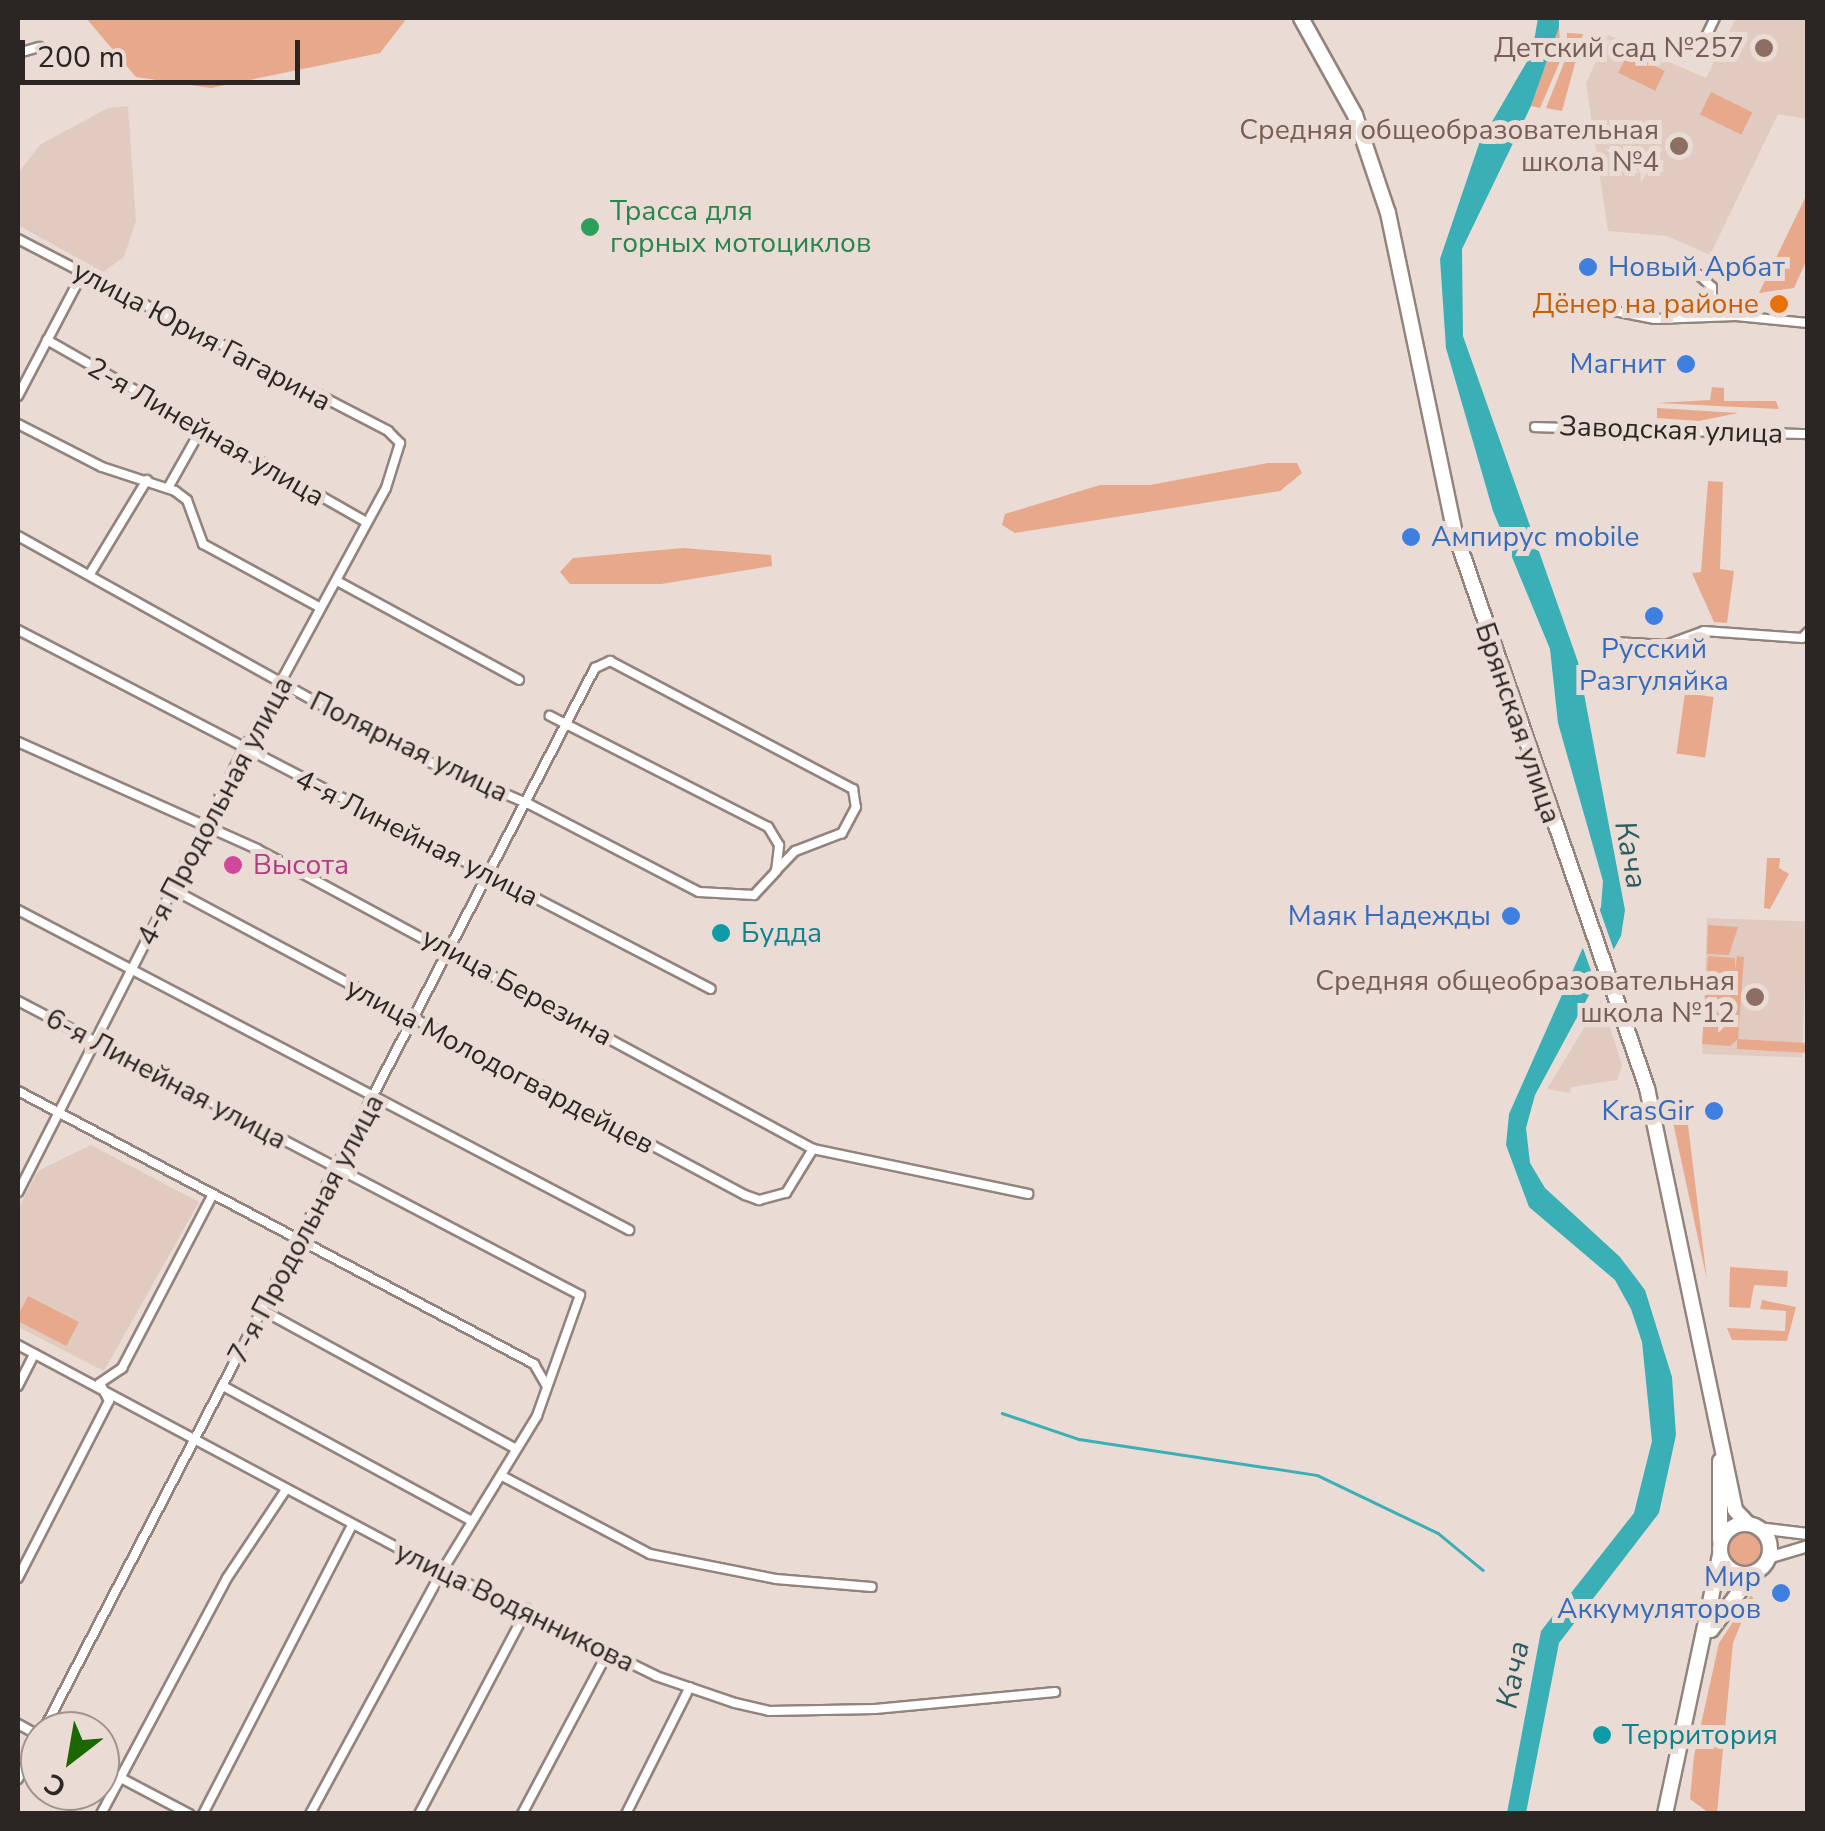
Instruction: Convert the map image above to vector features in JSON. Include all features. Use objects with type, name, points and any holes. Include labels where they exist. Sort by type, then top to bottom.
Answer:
[{"type":"highway","name":"Брянская улица","points":[[1300,18],[1370,153],[1406,289],[1454,532],[1652,1109],[1735,1510],[1768,1542],[1768,1558],[1706,1640]]},
{"type":"highway","name":"Брянская улица","points":[[1664,1814],[1706,1640],[1720,1550],[1720,1436]]},
{"type":"highway","points":[[1753,1526],[1730,1528],[1720,1550],[1729,1570],[1753,1573]]},
{"type":"main road","points":[[1753,1526],[1808,1534]]},
{"type":"main road","points":[[1768,1558],[1808,1546]]},
{"type":"street","points":[[1696,54],[1715,18]]},
{"type":"street","points":[[18,53],[39,47]]},
{"type":"street","name":"улица Юрия Гагарина","points":[[18,240],[388,432]]},
{"type":"street","points":[[1684,261],[1712,288],[1712,316]]},
{"type":"street","points":[[18,396],[82,274]]},
{"type":"street","points":[[1584,305],[1655,318],[1712,316],[1808,323]]},
{"type":"street","name":"2-я Линейная улица","points":[[47,340],[199,432],[366,522]]},
{"type":"street","points":[[18,424],[102,467],[168,488],[186,500],[203,544],[319,607]]},
{"type":"street","name":"Заводская улица","points":[[1535,427],[1808,434]]},
{"type":"street","points":[[168,488],[199,432]]},
{"type":"street","name":"4-я Продольная улица","points":[[18,1192],[244,748],[282,686],[319,607],[337,582],[400,453],[388,432]]},
{"type":"street","points":[[90,574],[147,480]]},
{"type":"street","name":"Полярная улица","points":[[18,536],[408,753],[529,804],[699,892],[748,897],[776,871]]},
{"type":"street","points":[[337,582],[519,680]]},
{"type":"street","name":"4-я Линейная улица","points":[[18,630],[711,988]]},
{"type":"street","points":[[1615,642],[1666,644],[1704,631],[1802,638],[1808,632]]},
{"type":"street","points":[[565,729],[590,672],[610,660],[853,789],[856,807],[842,833],[795,851],[776,871]]},
{"type":"street","points":[[550,716],[565,729],[768,827],[780,846],[776,871]]},
{"type":"street","name":"7-я Продольная улица","points":[[53,1711],[375,1098],[447,948],[529,804],[565,729]]},
{"type":"street","name":"улица Березина","points":[[18,742],[206,826],[447,948],[812,1148],[1028,1194]]},
{"type":"street","name":"улица Молодогвардейцев","points":[[172,888],[414,1022],[746,1195],[759,1200],[786,1193],[812,1148]]},
{"type":"street","points":[[18,910],[628,1230]]},
{"type":"street","name":"6-я Линейная улица","points":[[18,1001],[580,1295],[546,1385]]},
{"type":"street","points":[[18,1091],[534,1364],[546,1385],[537,1416],[516,1448],[504,1477],[442,1572],[310,1814]]},
{"type":"street","points":[[18,1578],[109,1401],[100,1383],[122,1368],[212,1196]]},
{"type":"street","points":[[264,1312],[516,1448]]},
{"type":"street","name":"улица Водянникова","points":[[18,1345],[442,1572],[690,1687],[770,1710],[875,1709],[1055,1692]]},
{"type":"street","points":[[18,1386],[34,1354]]},
{"type":"street","points":[[223,1386],[472,1521]]},
{"type":"street","points":[[504,1477],[662,1558],[776,1579],[872,1587]]},
{"type":"street","points":[[189,1814],[120,1778],[227,1578],[285,1491]]},
{"type":"street","points":[[203,1814],[352,1525]]},
{"type":"street","points":[[419,1814],[528,1609]]},
{"type":"street","points":[[522,1814],[608,1652]]},
{"type":"street","points":[[626,1814],[690,1687]]},
{"type":"shaded area","points":[[86,18],[407,18],[380,53],[211,88],[136,77]]},
{"type":"shaded area","name":"Средняя общеобразовательная школа №4","points":[[1736,18],[1807,18],[1807,119],[1778,114],[1710,255],[1667,236],[1608,231],[1586,83],[1608,35],[1706,78]]},
{"type":"shaded area","points":[[1559,27],[1561,59],[1540,108],[1531,106]]},
{"type":"shaded area","points":[[1567,33],[1583,34],[1562,111],[1546,108],[1566,58]]},
{"type":"shaded area","points":[[1628,53],[1665,71],[1655,91],[1618,73]]},
{"type":"shaded area","points":[[1711,92],[1752,112],[1741,135],[1700,114]]},
{"type":"shaded area","points":[[128,106],[136,221],[124,257],[103,272],[18,225],[18,173],[41,144],[108,108]]},
{"type":"shaded area","points":[[1807,194],[1807,259],[1794,288],[1759,293]]},
{"type":"shaded area","points":[[1712,387],[1724,388],[1724,401],[1776,401],[1779,409],[1657,403],[1710,400]]},
{"type":"shaded area","points":[[1657,408],[1738,413],[1699,421],[1657,418]]},
{"type":"shaded area","points":[[1268,463],[1297,463],[1302,473],[1280,491],[1015,533],[1002,525],[1005,514],[1100,485],[1150,485]]},
{"type":"shaded area","points":[[1708,481],[1723,482],[1720,569],[1734,571],[1727,623],[1714,622],[1692,573],[1701,572]]},
{"type":"shaded area","points":[[683,548],[771,555],[772,566],[661,584],[570,584],[560,572],[573,558]]},
{"type":"shaded area","points":[[1685,693],[1714,697],[1705,757],[1677,753]]},
{"type":"shaded area","points":[[1767,858],[1780,858],[1779,868],[1789,874],[1770,909],[1764,908]]},
{"type":"shaded area","name":"Средняя общеобразовательная школа №12","points":[[1707,918],[1807,921],[1802,1057],[1702,1054]]},
{"type":"shaded area","points":[[1708,925],[1738,927],[1729,955],[1707,954]]},
{"type":"shaded area","points":[[1708,956],[1735,958],[1735,971],[1737,956],[1744,957],[1738,1039],[1807,1043],[1807,1053],[1737,1049],[1737,1040],[1730,1046],[1702,1044]]},
{"type":"shaded area","points":[[1601,1000],[1622,1065],[1617,1080],[1571,1087],[1570,1093],[1547,1089]]},
{"type":"shaded area","points":[[1678,1111],[1680,1119],[1687,1117],[1707,1280],[1671,1113]]},
{"type":"shaded area","points":[[91,1145],[199,1202],[104,1371],[18,1327],[18,1209],[38,1171]]},
{"type":"shaded area","points":[[1730,1267],[1788,1271],[1787,1287],[1754,1285],[1750,1308],[1729,1307]]},
{"type":"shaded area","points":[[28,1296],[79,1322],[67,1346],[18,1321]]},
{"type":"shaded area","points":[[1762,1300],[1796,1307],[1787,1341],[1732,1340],[1727,1328],[1785,1331],[1786,1311],[1760,1309]]},
{"type":"shaded area","points":[[1745,1531],[1758,1536],[1763,1549],[1758,1562],[1745,1567],[1732,1562],[1727,1549],[1732,1536]]},
{"type":"shaded area","points":[[1751,1595],[1756,1603],[1750,1601],[1733,1643],[1717,1813],[1709,1813],[1690,1799],[1694,1756],[1719,1643]]},
{"type":"water","name":"Кача","points":[[1538,18],[1559,18],[1559,27],[1531,106],[1462,249],[1463,336],[1578,662],[1625,910],[1621,936],[1535,1095],[1526,1128],[1530,1163],[1545,1188],[1620,1257],[1645,1290],[1672,1377],[1676,1435],[1659,1513],[1559,1643],[1526,1813],[1507,1813],[1541,1631],[1634,1513],[1652,1441],[1642,1342],[1631,1309],[1615,1280],[1529,1207],[1506,1145],[1509,1114],[1601,907],[1603,881],[1558,723],[1550,649],[1493,511],[1446,348],[1440,259],[1479,144],[1532,53]]},
{"type":"pier","points":[[1596,899],[1616,956],[1598,990],[1580,940]]},
{"type":"waterway","points":[[1002,1413],[1079,1439],[1317,1475],[1438,1533],[1483,1570]]},
{"type":"place","name":"Детский сад №257","points":[[1764,48]]},
{"type":"place","name":"Средняя общеобразовательная школа №4","points":[[1679,146]]},
{"type":"place","name":"Трасса для горных мотоциклов","points":[[590,227]]},
{"type":"place","name":"Новый Арбат","points":[[1588,267]]},
{"type":"place","name":"Дёнер на районе","points":[[1779,304]]},
{"type":"place","name":"Магнит","points":[[1686,364]]},
{"type":"place","name":"Ампирус mobile","points":[[1411,537]]},
{"type":"place","name":"Русский Разгуляйка","points":[[1654,616]]},
{"type":"place","name":"Высота","points":[[233,865]]},
{"type":"place","name":"Маяк Надежды","points":[[1511,916]]},
{"type":"place","name":"Будда","points":[[721,933]]},
{"type":"place","name":"Средняя общеобразовательная школа №12","points":[[1755,997]]},
{"type":"place","name":"KrasGir","points":[[1714,1111]]},
{"type":"place","name":"Мир Аккумуляторов","points":[[1781,1593]]},
{"type":"place","name":"Территория","points":[[1602,1735]]}]
